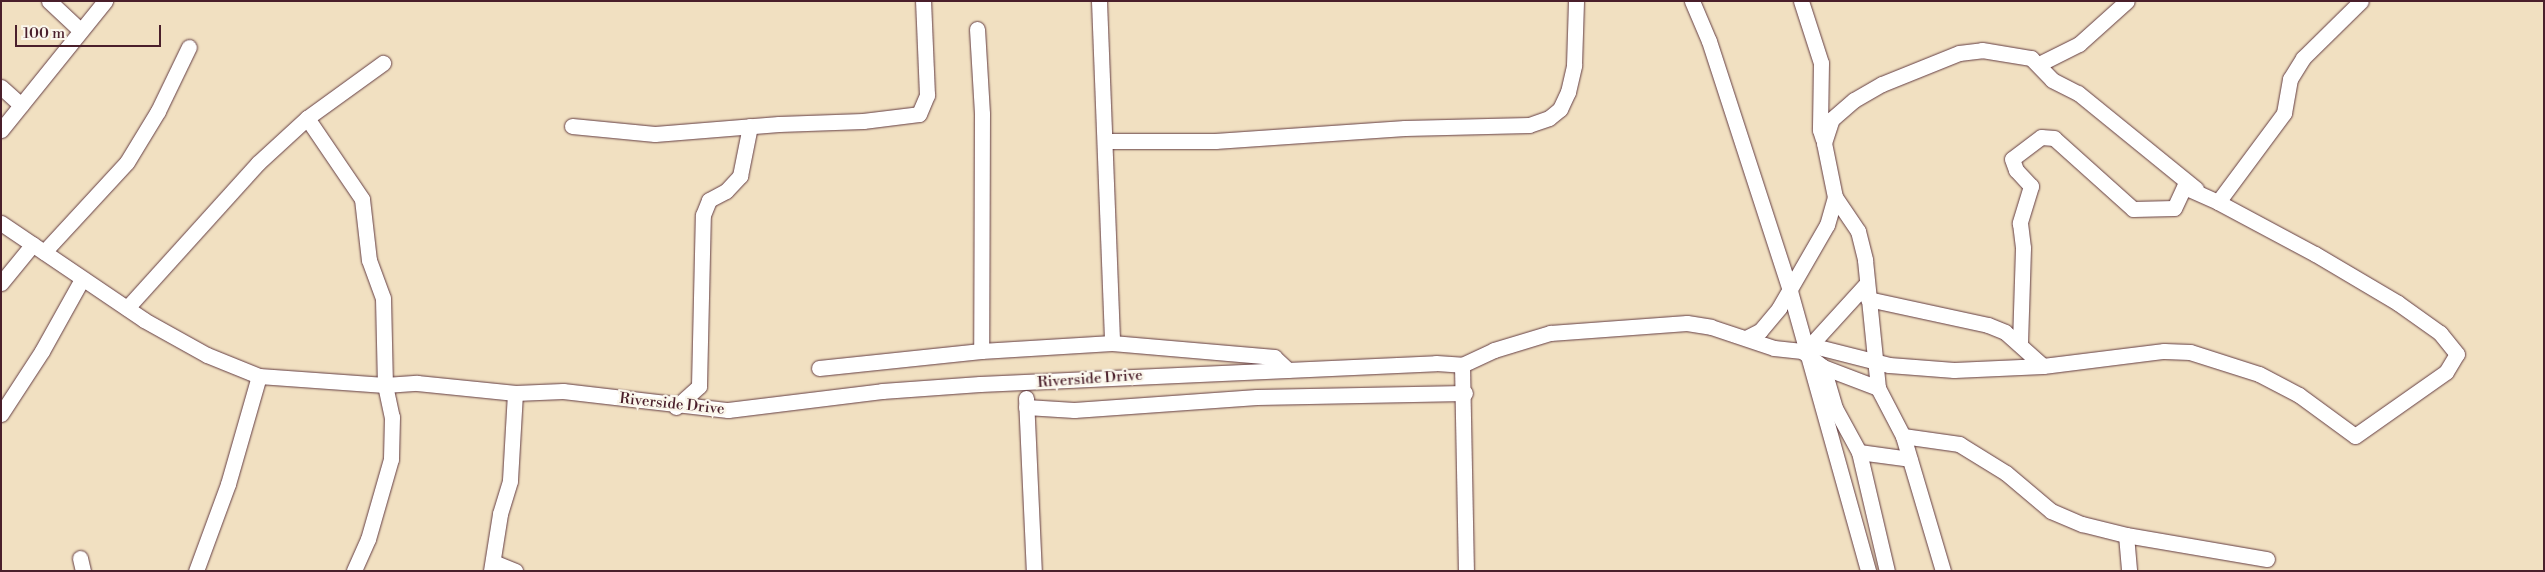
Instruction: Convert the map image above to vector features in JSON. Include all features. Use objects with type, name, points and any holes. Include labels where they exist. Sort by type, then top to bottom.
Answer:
[{"type":"street","points":[[50,1],[80,30]]},
{"type":"street","points":[[1,130],[105,1]]},
{"type":"street","points":[[572,126],[655,134],[750,126],[863,122],[919,114],[928,95],[923,1]]},
{"type":"street","points":[[1100,1],[1107,141],[1112,343]]},
{"type":"street","points":[[1107,141],[1215,141],[1404,128],[1529,125],[1550,118],[1560,109],[1568,92],[1574,66],[1576,1]]},
{"type":"street","points":[[1692,1],[1709,41],[1808,349],[1868,571]]},
{"type":"street","points":[[1801,1],[1821,63],[1820,130],[1835,197],[1858,231],[1878,388],[1903,436],[1943,571]]},
{"type":"street","points":[[2039,64],[2079,44],[2127,1]]},
{"type":"street","points":[[2214,202],[2284,113],[2290,80],[2303,58],[2362,1]]},
{"type":"street","points":[[977,29],[982,114],[981,351]]},
{"type":"street","points":[[1,283],[127,162],[158,111],[189,47]]},
{"type":"street","points":[[1824,143],[1832,119],[1839,110],[1882,84],[1959,53],[1982,50],[2025,55],[2039,64],[2052,80],[2078,93],[2214,202]]},
{"type":"street","points":[[127,308],[258,163],[307,118],[382,63]]},
{"type":"street","points":[[1,86],[21,105]]},
{"type":"street","points":[[307,118],[362,200],[370,260],[383,298],[385,385],[392,417],[391,459],[380,501],[354,571]]},
{"type":"street","points":[[676,407],[699,386],[703,215],[709,200],[726,191],[740,176],[750,126]]},
{"type":"street","points":[[1466,571],[1465,393],[1462,365],[1529,337],[1569,330],[1687,323],[1746,338],[1774,348],[1808,349],[1876,362],[1954,370],[2043,366],[2164,351],[2202,354],[2259,374],[2299,395],[2355,436],[2429,386],[2456,361],[2457,351],[2449,342],[2398,303],[2315,254],[2184,187],[2174,208],[2133,209],[2054,138],[2041,136],[2012,159],[2016,170],[2031,186],[2020,223],[2022,248],[2020,344]]},
{"type":"street","points":[[1746,338],[1767,324],[1790,291],[1827,225],[1835,197]]},
{"type":"street","name":"Riverside Drive","points":[[1,223],[127,308],[208,355],[259,376],[385,385],[417,384],[515,393],[563,392],[676,407],[728,410],[882,391],[1026,384],[1102,377],[1462,365]]},
{"type":"street","points":[[1,414],[42,352],[82,279]]},
{"type":"street","points":[[1808,349],[1867,291]]},
{"type":"street","points":[[1867,291],[1982,323],[2005,332],[2043,366]]},
{"type":"street","points":[[819,368],[981,351],[1112,343],[1274,357],[1288,370]]},
{"type":"street","points":[[1808,349],[1823,366],[1835,408],[1859,452],[1887,571]]},
{"type":"street","points":[[1823,366],[1878,388]]},
{"type":"street","points":[[196,571],[228,484],[259,376]]},
{"type":"street","points":[[1026,384],[1034,571]]},
{"type":"street","points":[[515,393],[510,481],[500,514],[492,566],[515,571]]},
{"type":"street","points":[[1026,407],[1074,410],[1227,398],[1465,393]]},
{"type":"street","points":[[1903,436],[1959,444],[2006,473],[2051,511],[2126,535],[2267,559]]},
{"type":"street","points":[[1859,452],[1910,460]]},
{"type":"street","points":[[2126,535],[2129,571]]}]
